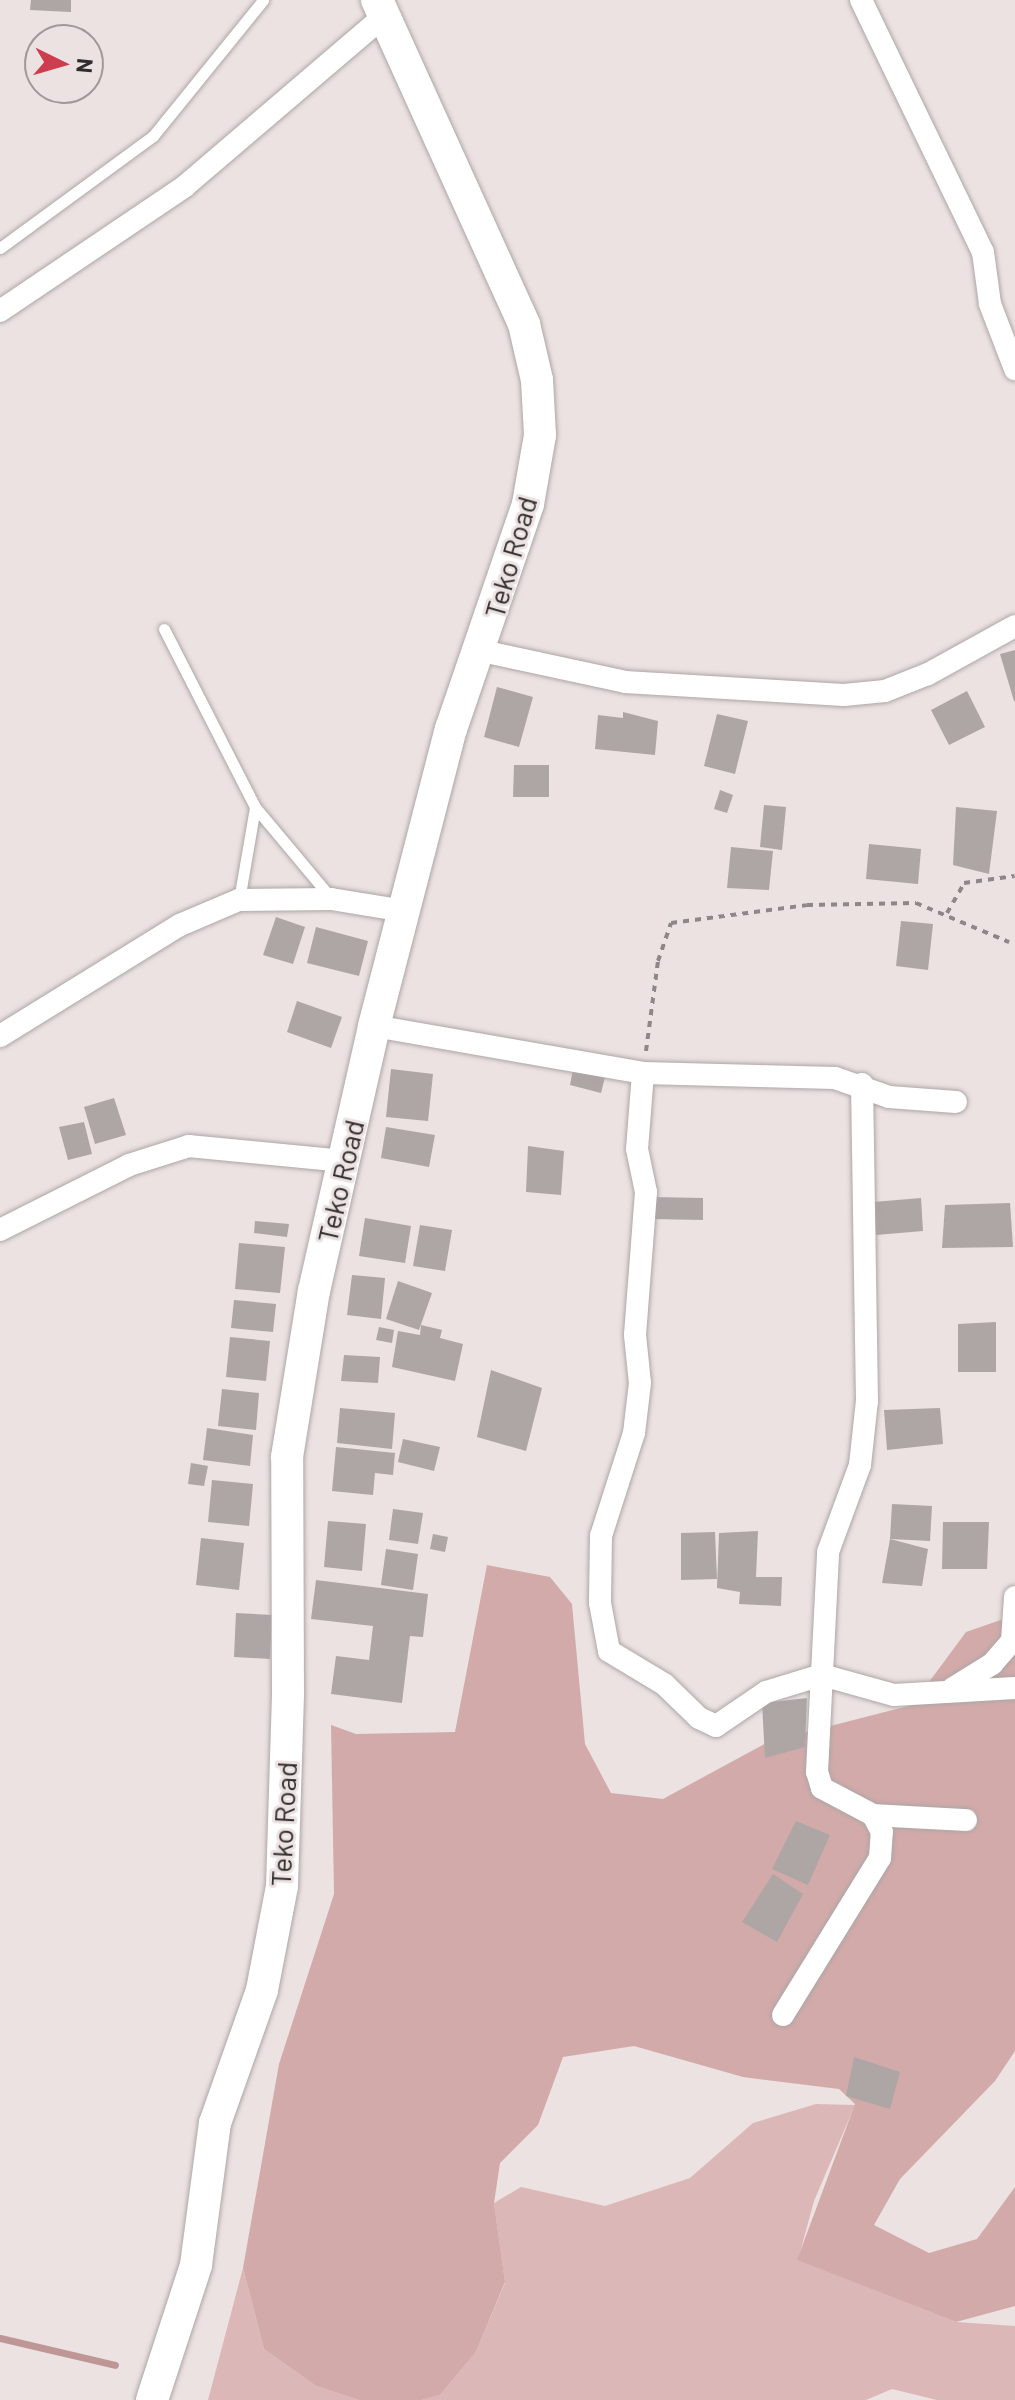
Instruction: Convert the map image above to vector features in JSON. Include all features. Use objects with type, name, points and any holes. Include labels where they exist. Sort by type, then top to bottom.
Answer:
[{"type":"street","points":[[865,2],[983,252],[990,304],[1015,369]]},
{"type":"street","points":[[0,311],[185,186],[380,9]]},
{"type":"street","name":"Teko Road","points":[[152,2400],[196,2265],[215,2123],[262,1990],[282,1886],[288,1692],[287,1457],[314,1291],[346,1161],[374,1026],[451,729],[482,651],[528,504],[540,435],[537,380],[524,324],[380,9]]},
{"type":"street","points":[[482,651],[625,682],[844,695],[885,691],[928,674],[1015,626]]},
{"type":"street","points":[[0,1036],[180,925],[239,900],[331,899],[404,911]]},
{"type":"street","points":[[374,1026],[643,1073],[835,1078],[862,1084],[889,1097],[956,1102]]},
{"type":"street","points":[[643,1073],[637,1149],[646,1192],[635,1335],[640,1383],[634,1433],[601,1536],[600,1603],[609,1651],[664,1684],[699,1718],[716,1726],[766,1692],[822,1675],[894,1695],[952,1688],[1015,1688]]},
{"type":"street","points":[[862,1084],[867,1401],[860,1465],[828,1552],[817,1772],[822,1788],[873,1815],[966,1820]]},
{"type":"street","points":[[0,1230],[129,1165],[189,1146],[346,1161]]},
{"type":"street","points":[[952,1688],[992,1664],[1012,1641],[1015,1597]]},
{"type":"street","points":[[783,2015],[880,1858],[882,1832],[873,1815]]},
{"type":"lane","points":[[0,248],[153,136],[263,0]]},
{"type":"lane","points":[[164,629],[255,807],[331,899]]},
{"type":"lane","points":[[239,900],[255,807]]},
{"type":"path","points":[[947,913],[964,883],[1015,876]]},
{"type":"path","points":[[643,1073],[658,961],[671,923],[807,905],[916,903],[947,913],[1009,942]]},
{"type":"shaded area","points":[[487,1565],[550,1577],[572,1604],[585,1744],[611,1793],[663,1799],[768,1742],[912,1705],[966,1632],[1015,1615],[1015,2051],[995,2081],[900,2179],[874,2225],[929,2253],[977,2239],[1015,2187],[1015,2306],[956,2322],[797,2260],[855,2104],[839,2089],[743,2077],[634,2046],[563,2057],[538,2125],[500,2163],[494,2203],[505,2282],[476,2352],[440,2395],[422,2400],[359,2400],[316,2386],[264,2349],[243,2268],[279,2064],[334,1894],[331,1725],[356,1734],[455,1732]]},
{"type":"shaded area","points":[[816,2104],[855,2105],[814,2201],[798,2260],[956,2322],[1015,2326],[1015,2400],[937,2400],[892,2389],[866,2400],[422,2400],[440,2395],[476,2352],[505,2283],[494,2203],[521,2187],[605,2206],[690,2178],[753,2123]]},
{"type":"shaded area","points":[[243,2268],[264,2349],[316,2386],[359,2400],[208,2400]]},
{"type":"building","points":[[31,0],[71,0],[71,12],[30,10]]},
{"type":"building","points":[[1015,650],[1015,701],[1014,701],[1000,654]]},
{"type":"building","points":[[497,687],[533,697],[519,747],[484,737]]},
{"type":"building","points":[[967,691],[985,727],[949,745],[931,710]]},
{"type":"building","points":[[623,712],[658,721],[655,755],[595,749],[598,715],[623,718]]},
{"type":"building","points":[[717,714],[748,721],[735,774],[704,766]]},
{"type":"building","points":[[514,765],[549,765],[549,797],[513,797]]},
{"type":"building","points":[[720,790],[733,795],[727,813],[714,809]]},
{"type":"building","points":[[764,805],[786,807],[782,850],[760,847]]},
{"type":"building","points":[[956,807],[997,811],[989,874],[953,865]]},
{"type":"building","points":[[869,844],[921,849],[918,884],[866,879]]},
{"type":"building","points":[[731,847],[773,851],[769,890],[727,888]]},
{"type":"building","points":[[276,917],[305,927],[293,964],[263,955]]},
{"type":"building","points":[[901,921],[933,924],[928,970],[896,966]]},
{"type":"building","points":[[316,927],[368,941],[359,976],[307,963]]},
{"type":"building","points":[[297,1001],[342,1017],[331,1048],[287,1032]]},
{"type":"building","points":[[391,1069],[433,1074],[428,1121],[386,1117]]},
{"type":"building","points":[[573,1069],[605,1077],[601,1093],[570,1085]]},
{"type":"building","points":[[114,1098],[126,1135],[95,1144],[84,1107]]},
{"type":"building","points":[[84,1122],[92,1154],[68,1160],[59,1127]]},
{"type":"building","points":[[386,1127],[435,1135],[429,1167],[381,1158]]},
{"type":"building","points":[[528,1146],[564,1151],[561,1195],[526,1192]]},
{"type":"building","points":[[652,1197],[703,1198],[703,1220],[652,1219]]},
{"type":"building","points":[[921,1198],[923,1231],[876,1235],[873,1202]]},
{"type":"building","points":[[1010,1203],[1013,1247],[942,1248],[945,1205]]},
{"type":"building","points":[[365,1218],[411,1226],[405,1263],[359,1256]]},
{"type":"building","points":[[255,1221],[289,1224],[287,1237],[254,1233]]},
{"type":"building","points":[[420,1225],[452,1230],[445,1271],[413,1266]]},
{"type":"building","points":[[239,1243],[285,1247],[280,1293],[235,1289]]},
{"type":"building","points":[[352,1275],[385,1278],[381,1319],[347,1315]]},
{"type":"building","points":[[398,1281],[432,1293],[419,1330],[386,1319]]},
{"type":"building","points":[[234,1300],[276,1304],[273,1332],[231,1328]]},
{"type":"building","points":[[996,1322],[996,1372],[958,1372],[958,1324]]},
{"type":"building","points":[[421,1325],[442,1330],[440,1338],[463,1344],[455,1381],[392,1367],[398,1331],[420,1335]]},
{"type":"building","points":[[379,1327],[394,1330],[392,1343],[376,1340]]},
{"type":"building","points":[[230,1337],[270,1341],[266,1381],[226,1377]]},
{"type":"building","points":[[344,1355],[380,1357],[378,1383],[341,1381]]},
{"type":"building","points":[[491,1370],[542,1388],[526,1451],[477,1437]]},
{"type":"building","points":[[222,1389],[259,1393],[256,1430],[218,1426]]},
{"type":"building","points":[[340,1408],[395,1413],[392,1449],[337,1443]]},
{"type":"building","points":[[940,1408],[943,1444],[887,1450],[884,1410]]},
{"type":"building","points":[[207,1428],[253,1435],[250,1466],[203,1460]]},
{"type":"building","points":[[403,1439],[440,1447],[434,1471],[398,1462]]},
{"type":"building","points":[[336,1447],[395,1453],[393,1475],[375,1473],[373,1495],[332,1491]]},
{"type":"building","points":[[191,1463],[208,1466],[204,1486],[188,1484]]},
{"type":"building","points":[[212,1480],[253,1484],[249,1526],[208,1522]]},
{"type":"building","points":[[892,1504],[932,1506],[930,1541],[890,1539]]},
{"type":"building","points":[[393,1509],[423,1513],[418,1544],[389,1540]]},
{"type":"building","points":[[328,1521],[366,1524],[362,1571],[324,1567]]},
{"type":"building","points":[[943,1522],[989,1522],[987,1569],[942,1569]]},
{"type":"building","points":[[758,1531],[756,1577],[782,1577],[781,1606],[739,1604],[740,1592],[717,1588],[719,1533]]},
{"type":"building","points":[[715,1532],[717,1579],[681,1580],[681,1533]]},
{"type":"building","points":[[433,1534],[448,1537],[445,1552],[430,1549]]},
{"type":"building","points":[[201,1538],[244,1543],[239,1590],[196,1585]]},
{"type":"building","points":[[890,1539],[928,1549],[922,1586],[882,1583]]},
{"type":"building","points":[[386,1549],[418,1554],[413,1590],[381,1585]]},
{"type":"building","points":[[316,1580],[428,1594],[423,1637],[410,1636],[402,1703],[331,1694],[336,1656],[369,1660],[373,1626],[311,1619]]},
{"type":"building","points":[[236,1613],[272,1615],[270,1659],[234,1657]]},
{"type":"building","points":[[807,1698],[805,1747],[765,1758],[762,1703]]},
{"type":"building","points":[[796,1821],[830,1835],[808,1885],[772,1869]]},
{"type":"building","points":[[773,1874],[803,1894],[777,1942],[742,1922]]},
{"type":"building","points":[[854,2057],[900,2072],[890,2109],[846,2096]]},
{"type":"waterway","points":[[0,2338],[115,2365]]}]
